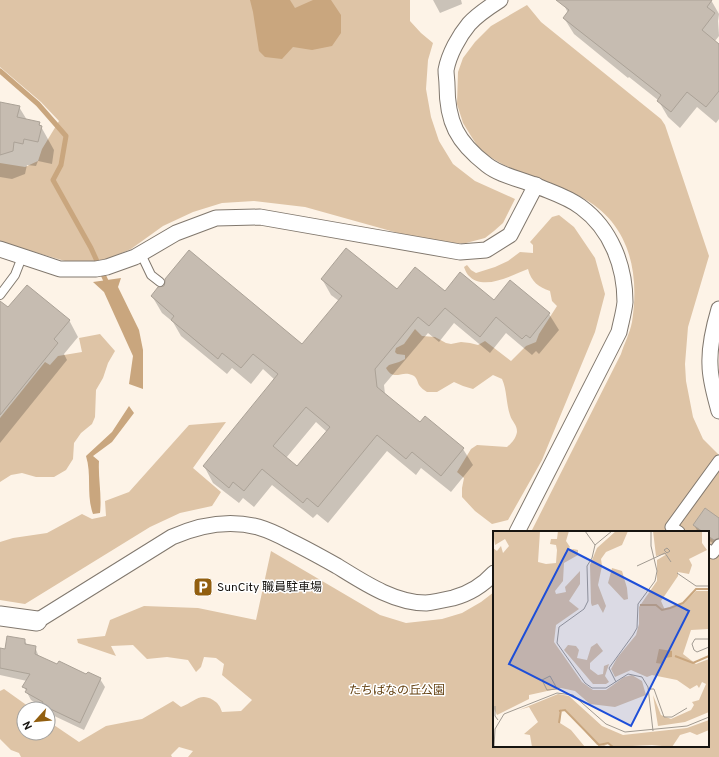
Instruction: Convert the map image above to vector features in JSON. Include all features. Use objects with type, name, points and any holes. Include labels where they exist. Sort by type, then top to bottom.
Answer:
[{"type":"street","points":[[494,2],[469,24],[451,53],[446,70],[449,116],[465,145],[489,166],[502,173],[536,185],[566,199],[580,206],[593,218],[605,231],[621,267],[625,303],[619,332],[518,531]]},
{"type":"street","points":[[0,250],[60,268],[101,268],[135,257],[176,233],[216,218],[260,217],[460,252],[486,250],[510,235],[536,185]]},
{"type":"street","points":[[719,309],[712,338],[710,364],[713,389],[719,411]]},
{"type":"street","points":[[677,531],[671,527],[719,461]]},
{"type":"street","points":[[0,616],[37,621],[172,537],[193,529],[222,523],[258,527],[276,534],[311,551],[378,590],[408,600],[425,603],[462,595],[473,590],[493,574]]},
{"type":"street","points":[[709,551],[713,553],[719,545]]},
{"type":"lane","points":[[141,254],[151,275],[160,282]]},
{"type":"lane","points":[[0,295],[15,275],[22,256]]},
{"type":"green space","points":[[0,0],[410,0],[410,21],[433,43],[428,60],[426,89],[431,117],[439,141],[453,164],[475,181],[515,199],[503,223],[485,238],[466,243],[454,244],[416,238],[305,207],[254,201],[222,203],[193,212],[163,226],[131,249],[108,259],[86,262],[65,261],[0,242],[0,163],[25,167],[38,161],[42,149],[59,121],[41,102],[0,67]]},
{"type":"green space","name":"たちばなの丘公園","points":[[527,5],[541,22],[661,119],[665,125],[709,256],[688,327],[685,364],[686,381],[693,417],[703,439],[719,455],[719,757],[188,757],[193,751],[179,747],[171,755],[172,757],[21,757],[19,753],[11,750],[0,739],[0,691],[4,689],[21,701],[16,701],[16,741],[56,741],[56,726],[79,742],[106,726],[142,719],[173,701],[181,707],[201,697],[208,698],[216,702],[220,706],[222,712],[241,711],[252,700],[222,675],[224,664],[216,658],[204,657],[201,667],[196,672],[188,660],[167,657],[147,659],[133,645],[111,646],[116,656],[78,643],[77,639],[105,636],[110,620],[144,606],[198,608],[256,620],[271,551],[380,615],[406,623],[442,619],[462,613],[493,593],[493,747],[709,747],[709,531],[532,531],[621,354],[632,322],[634,284],[632,266],[620,233],[610,219],[596,206],[579,196],[504,165],[490,157],[478,147],[463,123],[457,104],[458,72],[463,58],[475,42],[491,26]]},
{"type":"green space","points":[[559,215],[574,227],[595,258],[605,294],[595,332],[542,460],[508,520],[492,524],[475,511],[462,497],[464,478],[457,472],[471,449],[477,445],[507,447],[516,436],[517,429],[510,415],[502,379],[493,375],[473,389],[454,382],[437,392],[427,392],[420,386],[414,376],[408,374],[395,375],[389,372],[386,368],[389,365],[405,359],[405,355],[397,354],[395,352],[396,348],[404,344],[415,329],[422,336],[435,337],[451,344],[461,342],[478,345],[485,341],[511,361],[526,346],[536,342],[539,334],[557,306],[552,301],[550,291],[542,288],[533,281],[528,269],[498,281],[481,282],[474,280],[468,275],[464,267],[467,265],[476,273],[508,261],[520,252],[533,253],[533,245],[530,242],[552,217]]},
{"type":"green space","points":[[100,334],[115,351],[96,390],[95,417],[92,424],[81,433],[74,443],[73,459],[66,470],[54,477],[36,477],[22,473],[11,475],[0,482],[0,418],[45,362],[50,365],[58,356],[82,352],[79,338]]},
{"type":"green space","points":[[226,422],[193,468],[221,492],[212,506],[180,513],[150,527],[25,604],[0,600],[0,542],[13,538],[47,533],[82,514],[92,519],[106,516],[105,501],[129,492],[189,425]]},
{"type":"shaded area","points":[[250,0],[290,0],[295,8],[313,0],[331,0],[341,15],[341,33],[332,46],[312,50],[293,47],[282,59],[265,57],[259,51]]},
{"type":"shaded area","points":[[121,278],[118,287],[139,330],[143,350],[143,389],[129,384],[133,356],[104,292],[93,282]]},
{"type":"shaded area","points":[[129,406],[134,413],[112,442],[93,456],[99,461],[101,500],[100,513],[93,514],[90,500],[89,470],[86,456],[112,432]]},
{"type":"building","points":[[556,0],[712,0],[707,7],[715,13],[702,30],[719,44],[719,91],[706,107],[687,92],[671,112],[657,101],[661,95],[563,18],[569,10]]},
{"type":"building","points":[[0,102],[20,106],[17,117],[40,122],[39,125],[42,126],[38,142],[24,139],[23,144],[14,142],[13,151],[0,155]]},
{"type":"building","points":[[346,248],[397,289],[415,267],[445,291],[460,272],[494,300],[510,280],[550,313],[530,338],[526,335],[522,339],[496,317],[480,337],[445,308],[429,326],[418,317],[375,369],[377,387],[420,422],[425,416],[464,448],[441,476],[412,452],[406,459],[377,435],[318,507],[307,498],[303,503],[262,469],[244,491],[233,482],[229,488],[203,466],[278,374],[253,354],[241,368],[222,353],[218,359],[171,320],[174,316],[151,296],[158,287],[164,286],[165,279],[189,250],[302,344],[342,296],[321,279]],"holes":[[[306,407],[330,427],[297,466],[273,446]]]},
{"type":"building","points":[[27,285],[70,320],[54,339],[58,343],[0,415],[0,301],[8,307]]},
{"type":"building","points":[[705,508],[719,518],[719,538],[714,540],[709,537],[709,531],[702,531],[693,525]]},
{"type":"building","points":[[7,636],[25,639],[25,644],[36,646],[35,654],[57,664],[59,661],[86,674],[88,672],[101,678],[80,723],[56,712],[56,701],[41,701],[25,692],[27,689],[22,687],[30,674],[0,668],[0,648],[5,649]]},
{"type":"waterway","points":[[0,71],[38,104],[66,136],[61,165],[53,180],[91,248],[106,281]]},
{"type":"place","name":"SunCity 職員駐車場","points":[[203,587]]}]
